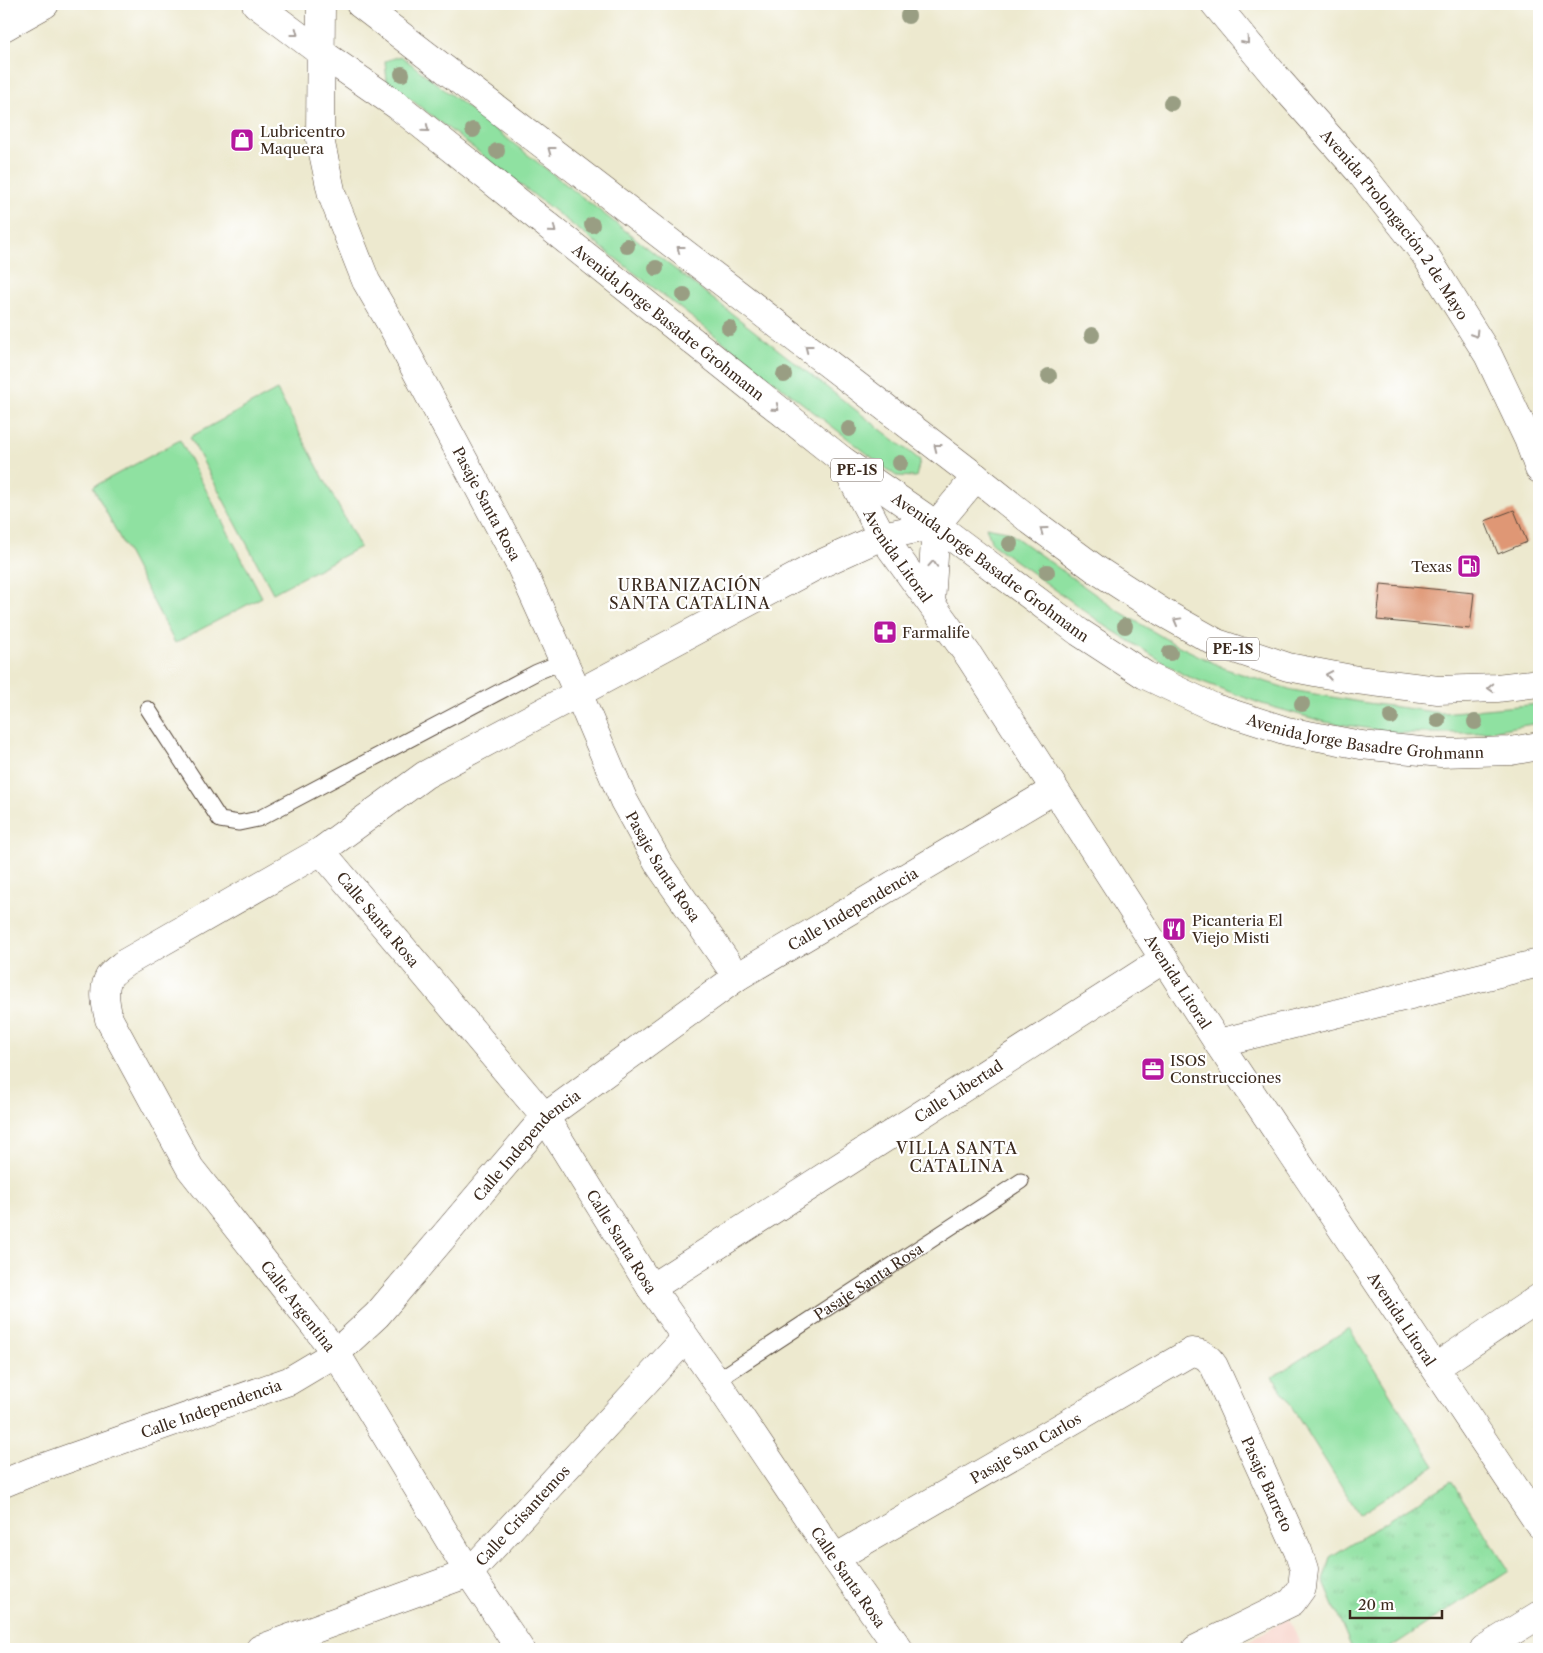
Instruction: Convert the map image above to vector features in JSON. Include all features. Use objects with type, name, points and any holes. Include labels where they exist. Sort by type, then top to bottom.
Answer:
[{"type":"main road","points":[[4,27],[45,4]]},
{"type":"main road","name":"Avenida Jorge Basadre Grohmann","points":[[256,4],[320,52],[398,106],[842,460],[936,525],[1079,632],[1144,675],[1215,708],[1287,731],[1361,745],[1441,753],[1510,751],[1539,746]]},
{"type":"main road","name":"Pasaje Santa Rosa","points":[[321,4],[320,139],[332,195],[366,280],[520,565],[564,661],[624,801],[660,866],[737,977]]},
{"type":"main road","name":"PE-1S","points":[[360,4],[976,477],[1031,522],[1097,570],[1162,612],[1217,643],[1288,667],[1357,680],[1438,690],[1497,688],[1539,684]]},
{"type":"main road","name":"Avenida Prolongación 2 de Mayo","points":[[1215,4],[1359,172],[1424,253],[1488,355],[1528,439],[1539,469]]},
{"type":"main road","name":"Avenida Litoral","points":[[842,460],[882,536],[969,656],[1218,1043],[1539,1524]]},
{"type":"main road","points":[[930,603],[936,525],[976,477]]},
{"type":"main road","name":"Calle Argentina","points":[[520,1649],[468,1573],[336,1353],[190,1168],[109,1019],[106,991],[109,977],[125,963],[321,850],[425,775],[816,566],[882,536],[936,525]]},
{"type":"main road","name":"Calle Independencia","points":[[4,1483],[33,1471],[289,1381],[336,1353],[377,1314],[544,1117],[737,977],[1054,790]]},
{"type":"main road","name":"Calle Santa Rosa","points":[[321,850],[544,1117],[685,1339],[716,1381],[834,1558],[899,1649]]},
{"type":"main road","name":"Calle Libertad","points":[[651,1288],[1164,959]]},
{"type":"main road","points":[[1218,1043],[1539,963]]},
{"type":"main road","points":[[1436,1367],[1539,1298]]},
{"type":"main road","name":"Calle Crisantemos","points":[[260,1649],[468,1573],[685,1339]]},
{"type":"main road","name":"Pasaje San Carlos","points":[[834,1558],[1191,1352],[1208,1357],[1214,1366]]},
{"type":"main road","name":"Pasaje Barreto","points":[[1196,1649],[1292,1602],[1302,1588],[1304,1569],[1298,1551],[1214,1366]]},
{"type":"main road","points":[[1484,1649],[1539,1615]]},
{"type":"lane","points":[[148,709],[220,820],[239,823],[258,819],[537,672],[564,661]]},
{"type":"lane","name":"Pasaje Santa Rosa","points":[[716,1381],[1021,1181]]},
{"type":"shaded area","points":[[1289,1618],[1302,1649],[1234,1649]]},
{"type":"green space","points":[[401,56],[920,460],[916,477],[896,476],[387,81],[385,61]]},
{"type":"green space","points":[[277,390],[360,547],[273,593],[190,437]]},
{"type":"green space","points":[[180,440],[262,597],[175,643],[93,487]]},
{"type":"green space","points":[[986,527],[1007,531],[1117,610],[1171,642],[1226,669],[1292,690],[1360,702],[1442,713],[1539,704],[1539,723],[1477,733],[1398,733],[1325,722],[1262,704],[1184,675],[1107,627],[992,544]]},
{"type":"green space","points":[[1349,1328],[1435,1466],[1359,1514],[1273,1377]]},
{"type":"green space","points":[[1451,1481],[1509,1570],[1388,1649],[1352,1649],[1323,1580],[1330,1557]]},
{"type":"building","points":[[1514,510],[1527,542],[1498,554],[1485,521]]},
{"type":"building","points":[[1381,584],[1474,593],[1470,629],[1377,620]]},
{"type":"place","name":"Lubricentro Maquera","points":[[242,140]]},
{"type":"place","name":"Texas","points":[[1469,566]]},
{"type":"place","name":"Farmalife","points":[[885,632]]},
{"type":"place","name":"Picanteria El Viejo Misti","points":[[1174,929]]},
{"type":"place","name":"ISOS Construcciones","points":[[1153,1069]]},
{"type":"district","name":"URBANIZACIÓN SANTA CATALINA","points":[[690,594]]},
{"type":"district","name":"VILLA SANTA CATALINA","points":[[957,1157]]}]
